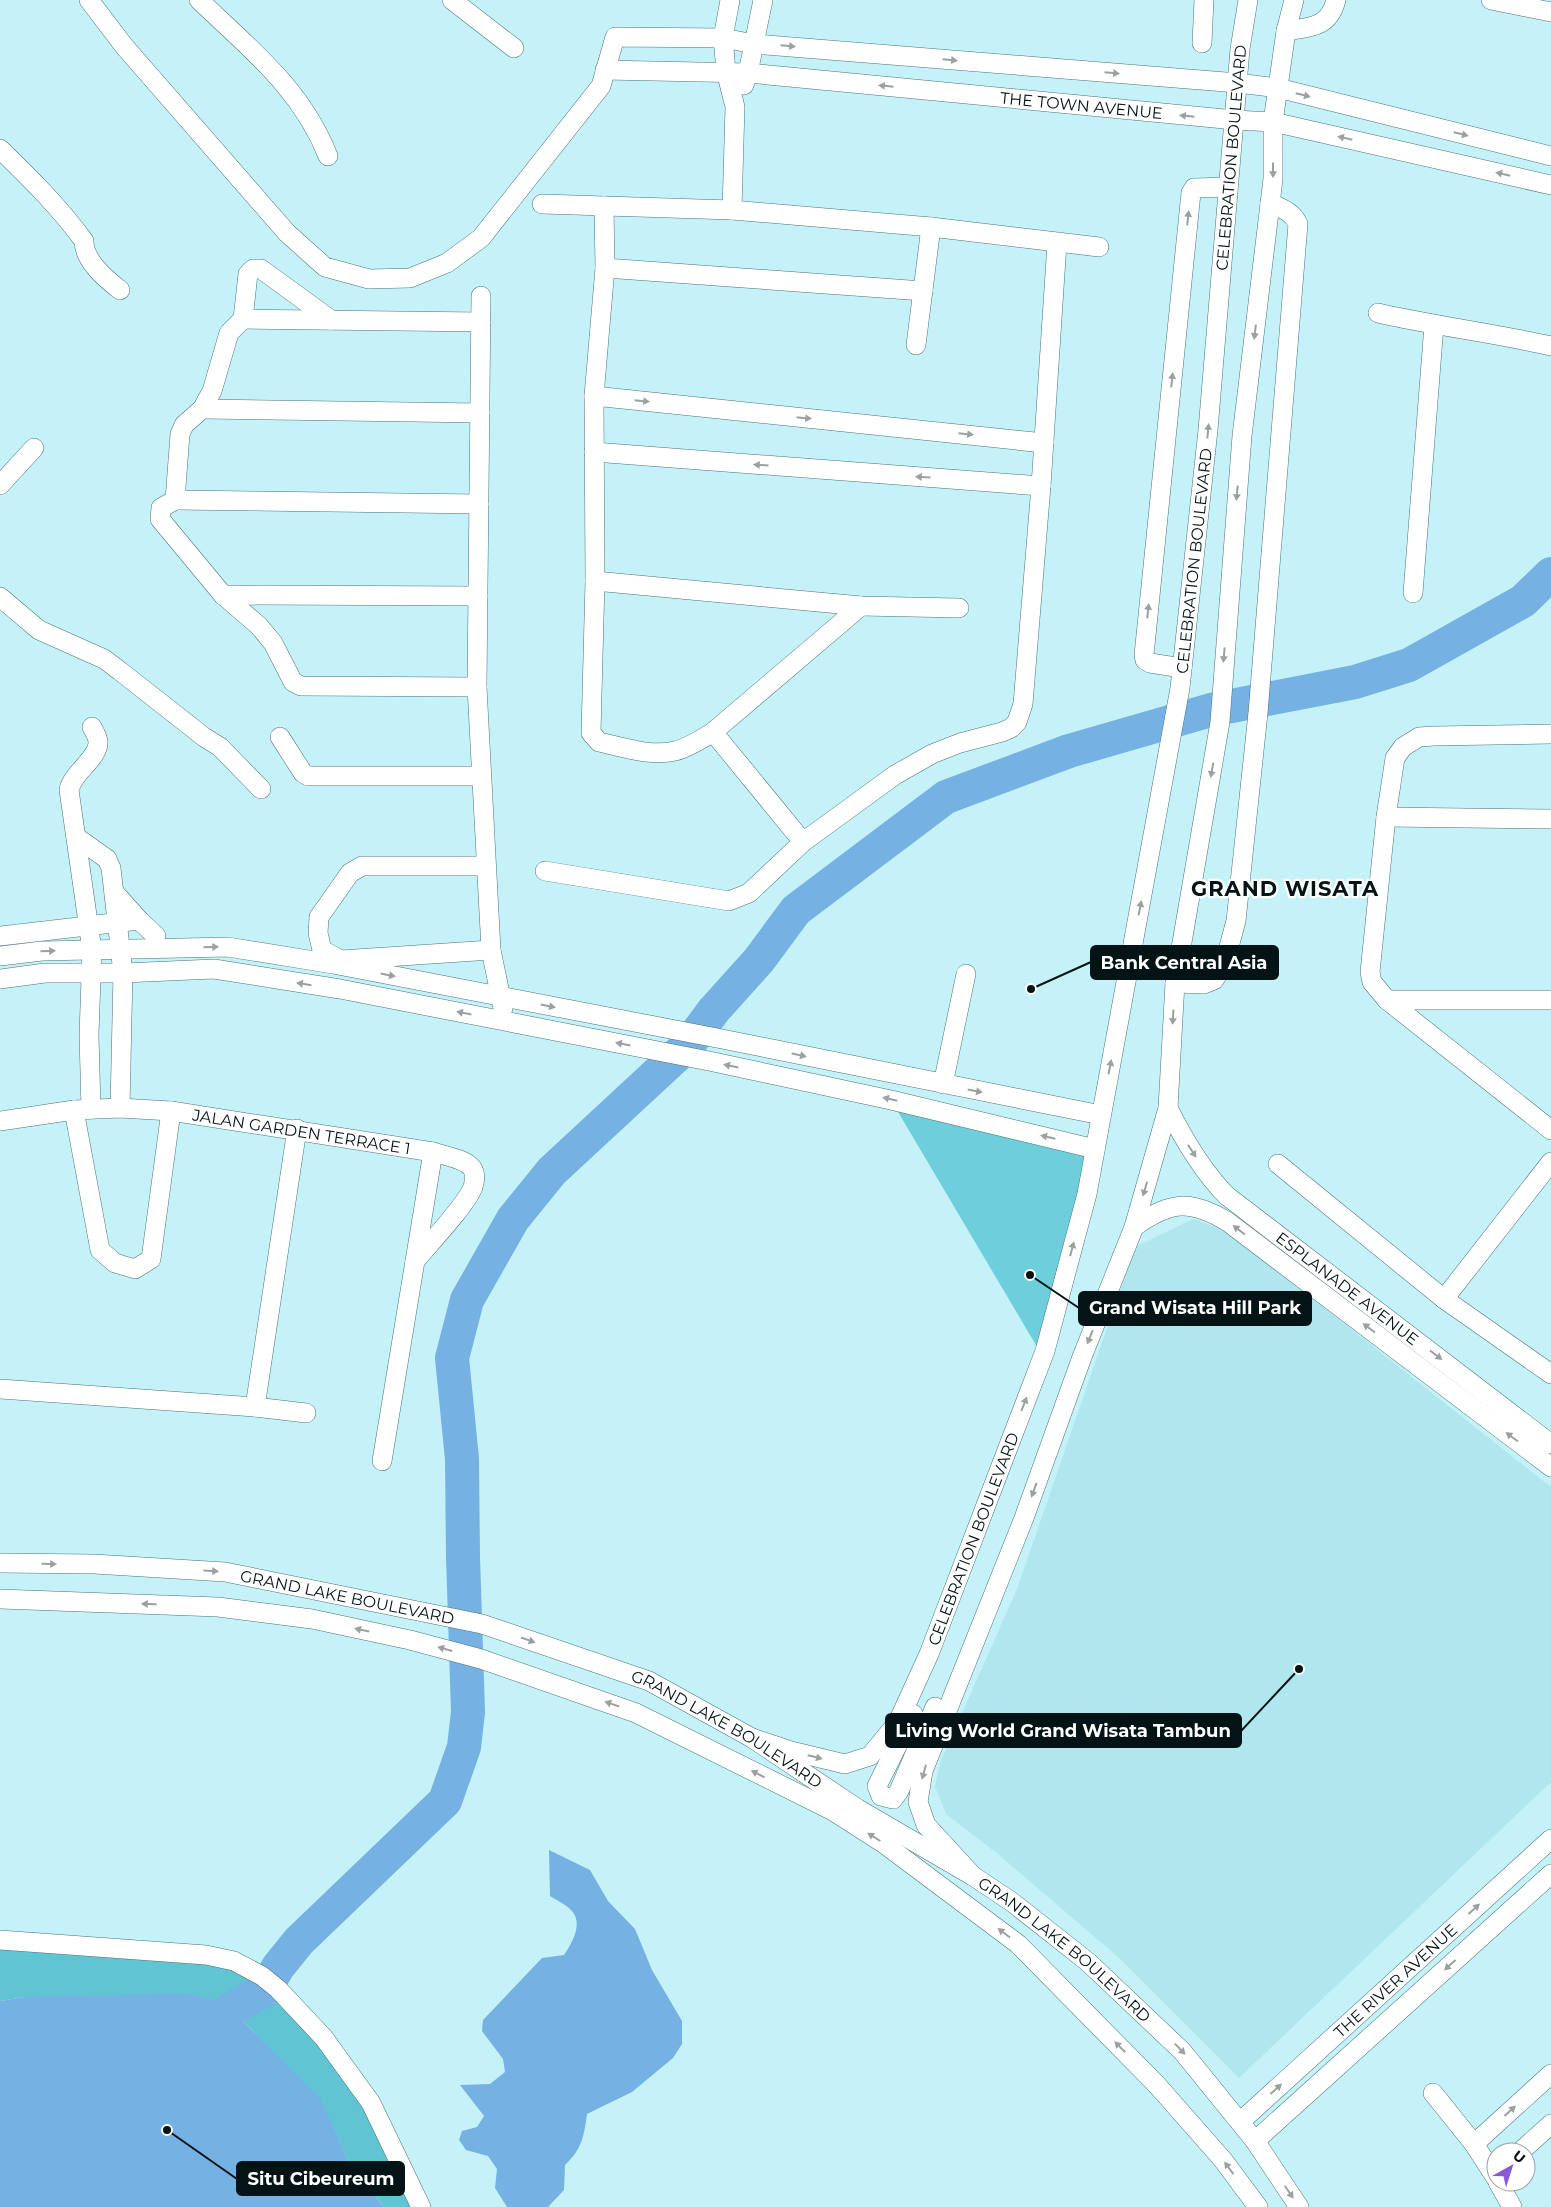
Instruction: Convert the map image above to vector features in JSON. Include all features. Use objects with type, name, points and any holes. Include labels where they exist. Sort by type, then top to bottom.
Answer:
[{"type":"street","points":[[89,0],[124,46],[287,232],[325,267],[369,279],[410,278],[447,263],[481,238],[601,86],[605,70]]},
{"type":"street","points":[[199,0],[237,34],[285,85],[318,131],[328,156]]},
{"type":"street","points":[[452,0],[514,48]]},
{"type":"street","points":[[730,0],[723,38],[726,71],[735,107],[732,210]]},
{"type":"street","points":[[735,107],[748,73],[763,0]]},
{"type":"street","points":[[1202,43],[1204,0]]},
{"type":"street","points":[[973,1876],[926,1825],[918,1802],[923,1771],[1024,1518],[1082,1357],[1134,1227],[1168,1108],[1176,983],[1220,722],[1242,436],[1273,179],[1273,122],[1286,32],[1294,0]]},
{"type":"street","points":[[1286,32],[1318,25],[1333,11],[1336,0]]},
{"type":"street","points":[[1491,0],[1551,12]]},
{"type":"street","name":"CELEBRATION BOULEVARD","points":[[752,1738],[791,1751],[845,1764],[870,1756],[898,1722],[928,1654],[1045,1351],[1087,1194],[1174,729],[1180,688],[1208,430],[1228,187],[1236,120],[1242,4]]},
{"type":"street","name":"THE TOWN AVENUE","points":[[1551,156],[1278,88],[1238,83],[754,44],[723,38],[615,37],[605,70],[726,71],[1273,122],[1551,185]]},
{"type":"street","points":[[0,149],[27,175],[68,221],[84,241],[84,250],[95,266],[120,290]]},
{"type":"street","points":[[1182,668],[1150,663],[1145,660],[1144,655],[1191,193],[1194,188],[1228,187]]},
{"type":"street","points":[[1176,983],[1204,984],[1214,980],[1224,965],[1236,921],[1258,713],[1298,224],[1296,219],[1288,212],[1270,203]]},
{"type":"street","points":[[542,204],[732,210],[931,228],[1099,247]]},
{"type":"street","points":[[604,206],[605,268],[594,396],[594,581],[591,733],[593,737],[599,742],[652,752],[675,751],[713,732],[861,606]]},
{"type":"street","points":[[916,345],[931,228]]},
{"type":"street","points":[[545,871],[729,901],[749,893],[803,842],[895,775],[924,758],[960,743],[1002,732],[1017,722],[1023,704],[1041,486],[1057,243]]},
{"type":"street","points":[[605,268],[923,291]]},
{"type":"street","points":[[175,500],[180,434],[184,425],[202,409],[212,391],[229,333],[243,319],[248,274],[253,269],[261,269],[331,320]]},
{"type":"street","points":[[481,296],[477,687],[480,776],[491,950],[505,1021]]},
{"type":"street","points":[[1378,313],[1434,326],[1506,335],[1551,346]]},
{"type":"street","points":[[243,319],[481,322]]},
{"type":"street","points":[[1413,593],[1434,326]]},
{"type":"street","points":[[594,396],[1044,442]]},
{"type":"street","points":[[202,409],[480,413]]},
{"type":"street","points":[[0,484],[34,448]]},
{"type":"street","points":[[594,452],[1041,486]]},
{"type":"street","points":[[477,687],[301,686],[293,682],[273,643],[259,626],[224,594],[160,519],[161,508],[175,500],[479,504]]},
{"type":"street","points":[[594,581],[861,606],[959,608]]},
{"type":"street","points":[[224,594],[478,596]]},
{"type":"street","points":[[0,596],[40,630],[59,641],[83,648],[115,667],[204,738],[220,747],[261,790]]},
{"type":"street","points":[[92,727],[98,741],[97,751],[70,782],[69,790],[92,950],[89,1035],[82,1109],[100,1250],[115,1264],[135,1269],[151,1259],[171,1111]]},
{"type":"street","points":[[713,732],[803,842]]},
{"type":"street","points":[[1551,734],[1420,737],[1403,747],[1395,758],[1386,817],[1370,972],[1372,982],[1387,1000],[1551,1130]]},
{"type":"street","points":[[280,737],[303,773],[308,776],[480,776]]},
{"type":"street","points":[[1386,817],[1551,820]]},
{"type":"street","points":[[76,837],[107,858],[111,868],[122,973],[120,1108]]},
{"type":"street","points":[[486,866],[362,866],[350,873],[319,917],[318,933],[322,950],[341,960],[491,950]]},
{"type":"street","points":[[114,892],[138,920],[156,936]]},
{"type":"street","points":[[0,936],[116,921],[138,920]]},
{"type":"street","points":[[0,956],[42,951],[228,947],[333,964],[677,1030],[1101,1115]]},
{"type":"street","points":[[0,979],[45,973],[92,974],[214,969],[340,989],[709,1061],[891,1100],[1095,1149]]},
{"type":"street","points":[[943,1084],[966,974]]},
{"type":"street","points":[[1387,1000],[1551,1000]]},
{"type":"street","name":"JALAN GARDEN TERRACE 1","points":[[0,1121],[82,1109],[120,1108],[171,1111],[297,1129],[432,1152],[464,1162],[471,1167],[475,1175],[473,1188],[416,1261]]},
{"type":"street","name":"ESPLANADE AVENUE","points":[[1168,1108],[1188,1146],[1212,1181],[1227,1196],[1551,1444]]},
{"type":"street","points":[[255,1407],[297,1129]]},
{"type":"street","points":[[382,1461],[416,1261],[432,1152]]},
{"type":"street","points":[[1444,1299],[1551,1162]]},
{"type":"street","points":[[1278,1164],[1444,1299],[1551,1374]]},
{"type":"street","name":"ESPLANADE AVENUE","points":[[1134,1227],[1155,1212],[1175,1206],[1196,1207],[1211,1212],[1228,1222],[1551,1467]]},
{"type":"street","points":[[0,1389],[255,1407],[306,1413]]},
{"type":"street","name":"GRAND LAKE BOULEVARD","points":[[0,1563],[94,1564],[225,1572],[412,1608],[482,1624],[649,1682],[752,1738],[858,1808],[973,1876],[1012,1902],[1088,1962],[1182,2051],[1256,2141],[1299,2207]]},
{"type":"street","points":[[928,1654],[933,1671],[877,1786],[881,1796],[893,1798],[899,1791],[973,1620],[1001,1574]]},
{"type":"street","name":"GRAND LAKE BOULEVARD","points":[[0,1599],[218,1607],[312,1619],[410,1640],[481,1659],[636,1712],[833,1811],[883,1843],[1018,1944],[1157,2085],[1223,2160],[1258,2207]]},
{"type":"street","name":"THE RIVER AVENUE","points":[[1240,2122],[1551,1839]]},
{"type":"street","name":"THE RIVER AVENUE","points":[[1256,2141],[1551,1874]]},
{"type":"street","points":[[0,1940],[206,1954],[234,1961],[262,1976],[324,2038],[362,2089],[379,2117],[421,2207]]},
{"type":"street","points":[[1474,2144],[1551,2074]]},
{"type":"street","points":[[1433,2093],[1486,2162]]},
{"type":"street","points":[[1531,2142],[1551,2124]]},
{"type":"street","points":[[1504,2192],[1512,2207]]},
{"type":"shaded area","points":[[891,1100],[1095,1149],[1043,1357]]},
{"type":"shaded area","points":[[1193,1219],[1227,1231],[1551,1487],[1551,1782],[1239,2078],[1118,1957],[999,1855],[946,1814],[935,1786],[940,1763],[1017,1589],[1135,1247]]},
{"type":"shaded area","points":[[549,1850],[590,1870],[608,1901],[635,1929],[652,1970],[682,2021],[682,2044],[673,2058],[632,2092],[587,2114],[579,2148],[565,2165],[564,2190],[548,2207],[507,2207],[495,2188],[497,2169],[488,2156],[466,2150],[459,2140],[462,2131],[477,2127],[484,2116],[460,2085],[490,2084],[505,2072],[503,2059],[482,2031],[483,2020],[542,1958],[564,1955],[573,1939],[577,1927],[575,1915],[569,1908],[550,1896]]},
{"type":"shaded area","points":[[0,1939],[234,1961],[324,2038],[421,2207],[384,2207],[349,2162],[319,2098],[243,2021],[229,2010],[24,1997],[0,2001]]},
{"type":"shaded area","points":[[181,1994],[204,1997],[221,2005],[243,2021],[320,2098],[349,2162],[384,2207],[0,2207],[0,2001],[24,1997]]},
{"type":"waterway","points":[[229,2010],[265,1990],[278,1967],[299,1941],[445,1801],[464,1747],[468,1712],[462,1459],[452,1358],[467,1300],[513,1219],[552,1171],[688,1045],[714,1010],[759,960],[796,910],[946,797],[1069,751],[1211,710],[1355,682],[1409,665],[1523,601],[1551,574]]},
{"type":"place","name":"Bank Central Asia","points":[[1031,989]]},
{"type":"place","name":"Grand Wisata Hill Park","points":[[1030,1275]]},
{"type":"place","name":"Living World Grand Wisata Tambun","points":[[1299,1669]]},
{"type":"place","name":"Situ Cibeureum","points":[[167,2130]]},
{"type":"district","name":"GRAND WISATA","points":[[1285,889]]}]
